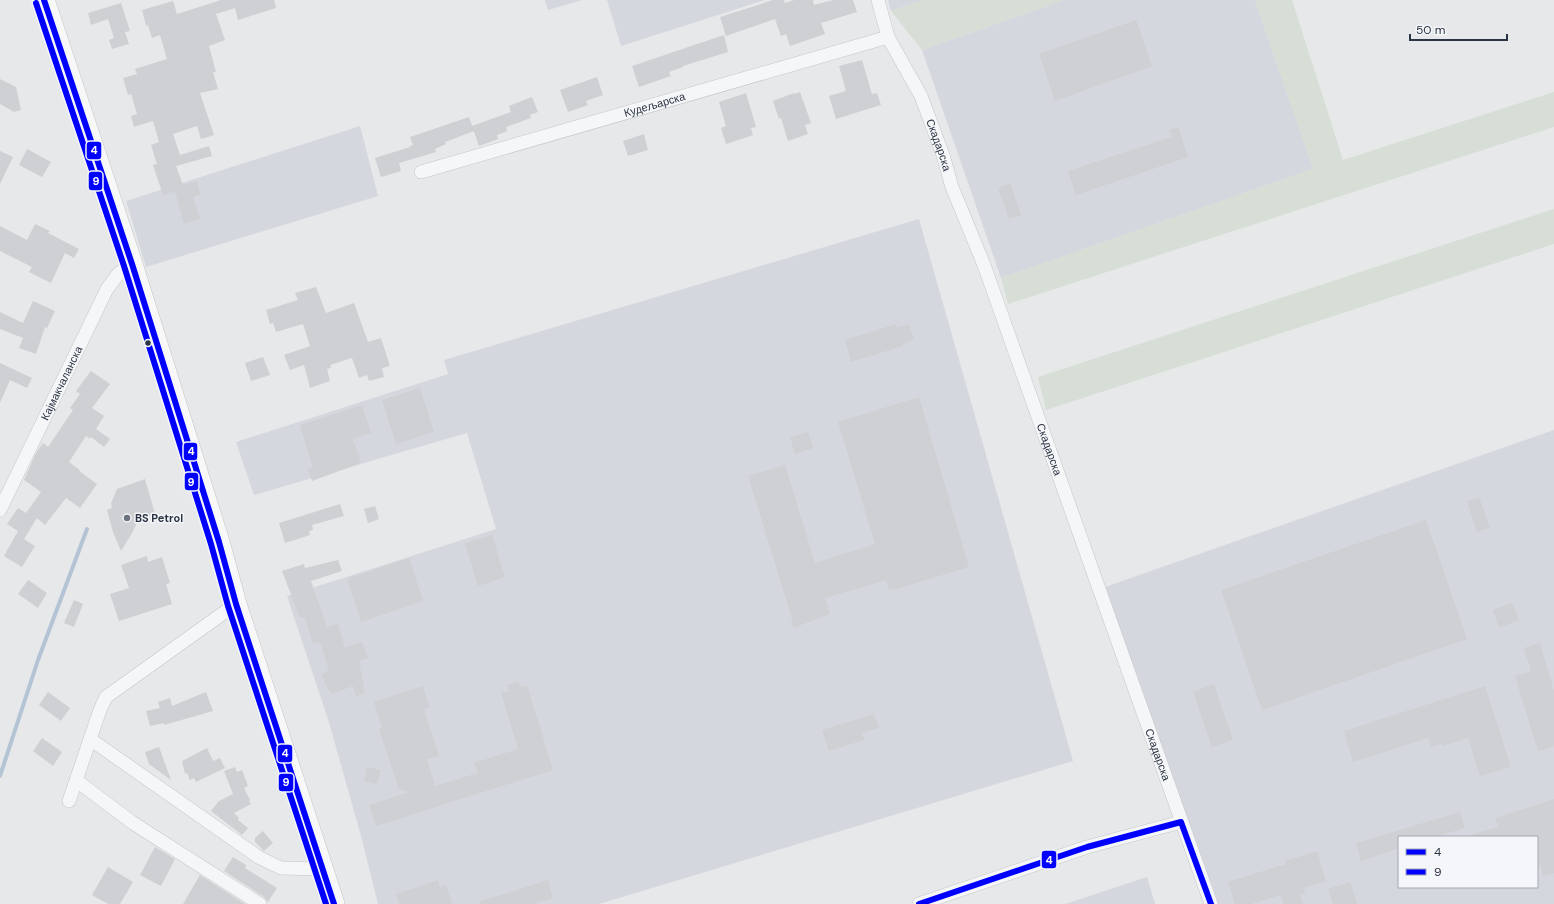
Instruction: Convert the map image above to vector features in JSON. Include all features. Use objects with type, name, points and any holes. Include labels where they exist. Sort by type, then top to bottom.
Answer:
[{"type":"main road","points":[[44,0],[132,264],[219,542],[236,604],[334,904]]},
{"type":"street","name":"Скадарска","points":[[878,0],[888,37],[921,96],[943,156],[952,187],[984,265],[1211,904]]},
{"type":"street","name":"Кудељарска","points":[[421,172],[888,37]]},
{"type":"street","name":"Кајмакчаланска","points":[[0,510],[107,289],[119,273],[132,264]]},
{"type":"street","points":[[69,801],[100,710],[106,697],[236,604]]},
{"type":"street","points":[[90,739],[260,858],[281,868],[322,868]]},
{"type":"street","points":[[77,781],[133,823],[260,904]]},
{"type":"street","points":[[919,904],[1087,847],[1181,822]]},
{"type":"shaded area","points":[[545,0],[582,0],[548,10]]},
{"type":"shaded area","points":[[607,0],[765,0],[621,46]]},
{"type":"shaded area","points":[[888,0],[923,0],[891,11]]},
{"type":"shaded area","points":[[923,0],[1064,0],[922,50],[891,11]]},
{"type":"shaded area","points":[[1064,0],[1255,0],[1313,169],[1001,278],[922,50]]},
{"type":"shaded area","points":[[1255,0],[1292,0],[1343,160],[1554,92],[1554,127],[1008,304],[1001,278],[1313,169]]},
{"type":"shaded area","points":[[360,126],[378,196],[146,267],[126,201]]},
{"type":"shaded area","points":[[1554,209],[1554,244],[1046,410],[1038,377]]},
{"type":"shaded area","points":[[919,219],[1073,761],[599,904],[378,904],[361,836],[328,719],[287,596],[496,529],[467,433],[254,495],[236,442],[448,374],[444,360]]},
{"type":"shaded area","points":[[1554,430],[1554,904],[1216,904],[1105,587]]},
{"type":"shaded area","points":[[1147,877],[1155,904],[1065,904]]},
{"type":"building","points":[[221,0],[274,0],[276,8],[238,20],[235,8],[216,14],[225,40],[209,46],[216,72],[213,72],[218,89],[200,93],[214,135],[201,139],[197,126],[173,134],[180,155],[209,146],[212,156],[176,166],[183,185],[197,181],[200,194],[193,197],[200,219],[184,224],[175,191],[163,195],[153,165],[157,164],[151,145],[159,142],[153,121],[134,127],[131,116],[137,114],[131,94],[128,95],[123,78],[137,74],[135,69],[167,59],[160,35],[152,38],[148,25],[146,26],[142,10],[173,1],[177,14]]},
{"type":"building","points":[[773,0],[784,0],[785,3],[794,0],[813,0],[814,5],[833,0],[853,0],[857,12],[821,23],[825,34],[790,46],[786,34],[781,36],[775,19],[726,36],[720,17]]},
{"type":"building","points":[[121,3],[130,31],[125,32],[129,44],[112,49],[109,40],[114,38],[108,19],[91,25],[88,13]]},
{"type":"building","points":[[1136,20],[1152,66],[1055,101],[1039,54]]},
{"type":"building","points":[[724,35],[728,52],[683,66],[669,72],[671,76],[639,87],[632,66]]},
{"type":"building","points":[[862,60],[872,94],[877,93],[881,105],[836,119],[829,96],[846,91],[839,66]]},
{"type":"building","points":[[597,77],[603,95],[586,101],[588,105],[568,112],[560,90]]},
{"type":"building","points":[[0,79],[16,87],[21,110],[14,112],[0,104]]},
{"type":"building","points":[[800,92],[811,123],[805,125],[808,134],[788,141],[781,118],[779,119],[773,101]]},
{"type":"building","points":[[746,93],[756,127],[751,128],[753,135],[726,144],[721,128],[726,126],[719,102]]},
{"type":"building","points":[[532,97],[538,112],[530,115],[531,118],[506,127],[507,131],[497,135],[498,139],[479,146],[472,126],[511,112],[509,106]]},
{"type":"building","points":[[469,117],[474,131],[445,142],[446,144],[435,149],[436,152],[399,163],[401,171],[381,177],[375,158],[410,147],[413,145],[410,137]]},
{"type":"building","points":[[1178,127],[1188,157],[1076,195],[1068,171],[1171,137],[1169,130]]},
{"type":"building","points":[[644,134],[648,150],[628,156],[623,141]]},
{"type":"building","points":[[27,149],[51,162],[42,177],[19,165]]},
{"type":"building","points":[[0,151],[13,157],[0,184]]},
{"type":"building","points":[[1010,183],[1021,215],[1009,219],[998,188]]},
{"type":"building","points":[[35,224],[50,231],[48,233],[79,249],[74,258],[65,253],[51,283],[29,272],[32,267],[0,251],[0,226],[27,240]]},
{"type":"building","points":[[316,287],[326,313],[354,303],[368,342],[381,338],[390,366],[382,368],[384,377],[369,381],[367,375],[359,378],[352,358],[330,365],[331,368],[327,369],[330,381],[310,388],[304,365],[290,370],[284,355],[310,346],[303,324],[276,332],[273,323],[270,324],[266,310],[298,300],[295,293]]},
{"type":"building","points":[[33,301],[55,311],[47,328],[45,327],[36,354],[19,348],[23,338],[0,329],[0,312],[23,323]]},
{"type":"building","points":[[896,324],[897,328],[909,324],[914,340],[902,344],[903,346],[851,362],[845,340]]},
{"type":"building","points":[[263,357],[270,375],[251,381],[245,363]]},
{"type":"building","points":[[0,363],[32,378],[27,388],[10,380],[0,403]]},
{"type":"building","points":[[91,371],[110,384],[92,408],[104,416],[96,429],[110,439],[104,447],[91,437],[90,439],[86,436],[69,462],[97,484],[80,508],[66,498],[45,525],[37,518],[24,539],[35,546],[22,567],[4,556],[18,531],[7,524],[18,508],[26,513],[41,492],[24,480],[36,453],[43,443],[48,447],[73,410],[70,408],[80,394],[76,391]]},
{"type":"building","points":[[420,388],[434,432],[396,444],[382,400]]},
{"type":"building","points":[[919,397],[969,567],[889,591],[886,580],[825,598],[830,614],[793,628],[791,615],[748,476],[785,465],[815,563],[875,544],[838,422]]},
{"type":"building","points":[[362,405],[371,433],[353,439],[361,463],[312,481],[308,469],[313,468],[300,425]]},
{"type":"building","points":[[808,432],[813,448],[795,454],[790,437]]},
{"type":"building","name":"BS Petrol","points":[[145,479],[155,514],[138,521],[121,551],[113,532],[107,510],[112,508],[111,503],[117,489]]},
{"type":"building","points":[[1479,497],[1490,528],[1477,532],[1467,501]]},
{"type":"building","points":[[340,504],[344,516],[312,525],[313,530],[309,531],[310,535],[285,543],[279,523]]},
{"type":"building","points":[[375,506],[379,519],[368,523],[364,509]]},
{"type":"building","points":[[1426,520],[1467,639],[1262,710],[1221,590]]},
{"type":"building","points":[[492,535],[505,577],[478,586],[465,543]]},
{"type":"building","points":[[147,556],[148,562],[162,557],[170,583],[166,584],[172,604],[119,621],[110,594],[129,588],[121,565]]},
{"type":"building","points":[[409,558],[423,601],[361,622],[347,579]]},
{"type":"building","points":[[338,560],[342,571],[311,581],[327,627],[338,624],[345,648],[362,642],[368,658],[359,661],[365,693],[356,696],[353,686],[332,694],[330,690],[328,690],[321,674],[329,671],[320,642],[313,644],[305,617],[300,618],[282,571],[304,564],[305,568]]},
{"type":"building","points":[[28,580],[47,593],[38,608],[18,594]]},
{"type":"building","points":[[74,600],[83,604],[74,627],[64,623]]},
{"type":"building","points":[[1512,603],[1519,620],[1499,628],[1493,610]]},
{"type":"building","points":[[1540,643],[1554,691],[1554,746],[1538,751],[1515,676],[1531,671],[1524,648]]},
{"type":"building","points":[[518,681],[520,687],[527,685],[553,770],[376,826],[369,805],[410,792],[399,789],[379,729],[382,728],[374,702],[423,686],[429,707],[424,709],[439,756],[427,759],[435,786],[478,773],[474,763],[518,749],[501,693],[509,691],[507,685]]},
{"type":"building","points":[[1214,684],[1233,740],[1212,747],[1193,692]]},
{"type":"building","points":[[1485,686],[1511,767],[1480,776],[1468,738],[1443,746],[1442,744],[1431,747],[1428,738],[1353,762],[1344,731]]},
{"type":"building","points":[[48,692],[70,708],[61,721],[39,705]]},
{"type":"building","points":[[206,692],[213,711],[164,725],[164,723],[150,726],[146,711],[160,708],[158,702],[170,698],[172,706]]},
{"type":"building","points":[[874,714],[879,728],[862,733],[864,740],[829,751],[822,730]]},
{"type":"building","points":[[42,738],[62,752],[53,766],[33,751]]},
{"type":"building","points":[[159,747],[171,780],[149,764],[145,752]]},
{"type":"building","points":[[207,748],[213,761],[220,758],[225,768],[196,782],[194,778],[190,780],[187,773],[185,774],[182,761]]},
{"type":"building","points":[[235,767],[237,772],[242,770],[248,786],[244,788],[251,804],[234,813],[239,818],[238,820],[248,828],[242,835],[211,811],[219,801],[233,794],[224,771]]},
{"type":"building","points":[[367,767],[381,770],[377,784],[364,781]]},
{"type":"building","points":[[1554,799],[1554,873],[1543,876],[1538,859],[1538,836],[1474,836],[1473,834],[1498,827],[1495,818]]},
{"type":"building","points":[[1460,812],[1465,828],[1438,836],[1398,836],[1398,848],[1361,861],[1356,843]]},
{"type":"building","points":[[263,831],[273,843],[264,851],[255,842],[255,838]]},
{"type":"building","points":[[155,847],[175,859],[161,886],[140,875]]},
{"type":"building","points":[[1317,851],[1326,881],[1304,888],[1305,893],[1300,894],[1303,904],[1284,904],[1281,895],[1251,904],[1235,904],[1228,882],[1286,864],[1285,861]]},
{"type":"building","points":[[233,857],[246,865],[245,868],[277,888],[268,902],[264,897],[224,871]]},
{"type":"building","points":[[108,867],[133,882],[120,904],[108,904],[92,895]]},
{"type":"building","points":[[200,875],[245,904],[183,904]]},
{"type":"building","points":[[438,880],[440,887],[446,885],[452,904],[399,904],[396,894]]},
{"type":"building","points":[[548,880],[553,898],[533,904],[479,904],[479,902]]},
{"type":"building","points":[[1350,882],[1357,904],[1333,904],[1328,889]]},
{"type":"waterway","points":[[0,776],[38,660],[87,529]]},
{"type":"transit line","name":"4","points":[[44,0],[132,264],[219,542],[236,604],[334,904]]},
{"type":"transit line","name":"9","points":[[36,3],[124,266],[211,544],[228,606],[326,904]]},
{"type":"transit line","name":"4","points":[[1181,822],[1211,904]]},
{"type":"transit line","name":"4","points":[[919,904],[1087,847],[1181,822]]},
{"type":"place","name":"BS Petrol","points":[[127,518]]}]
